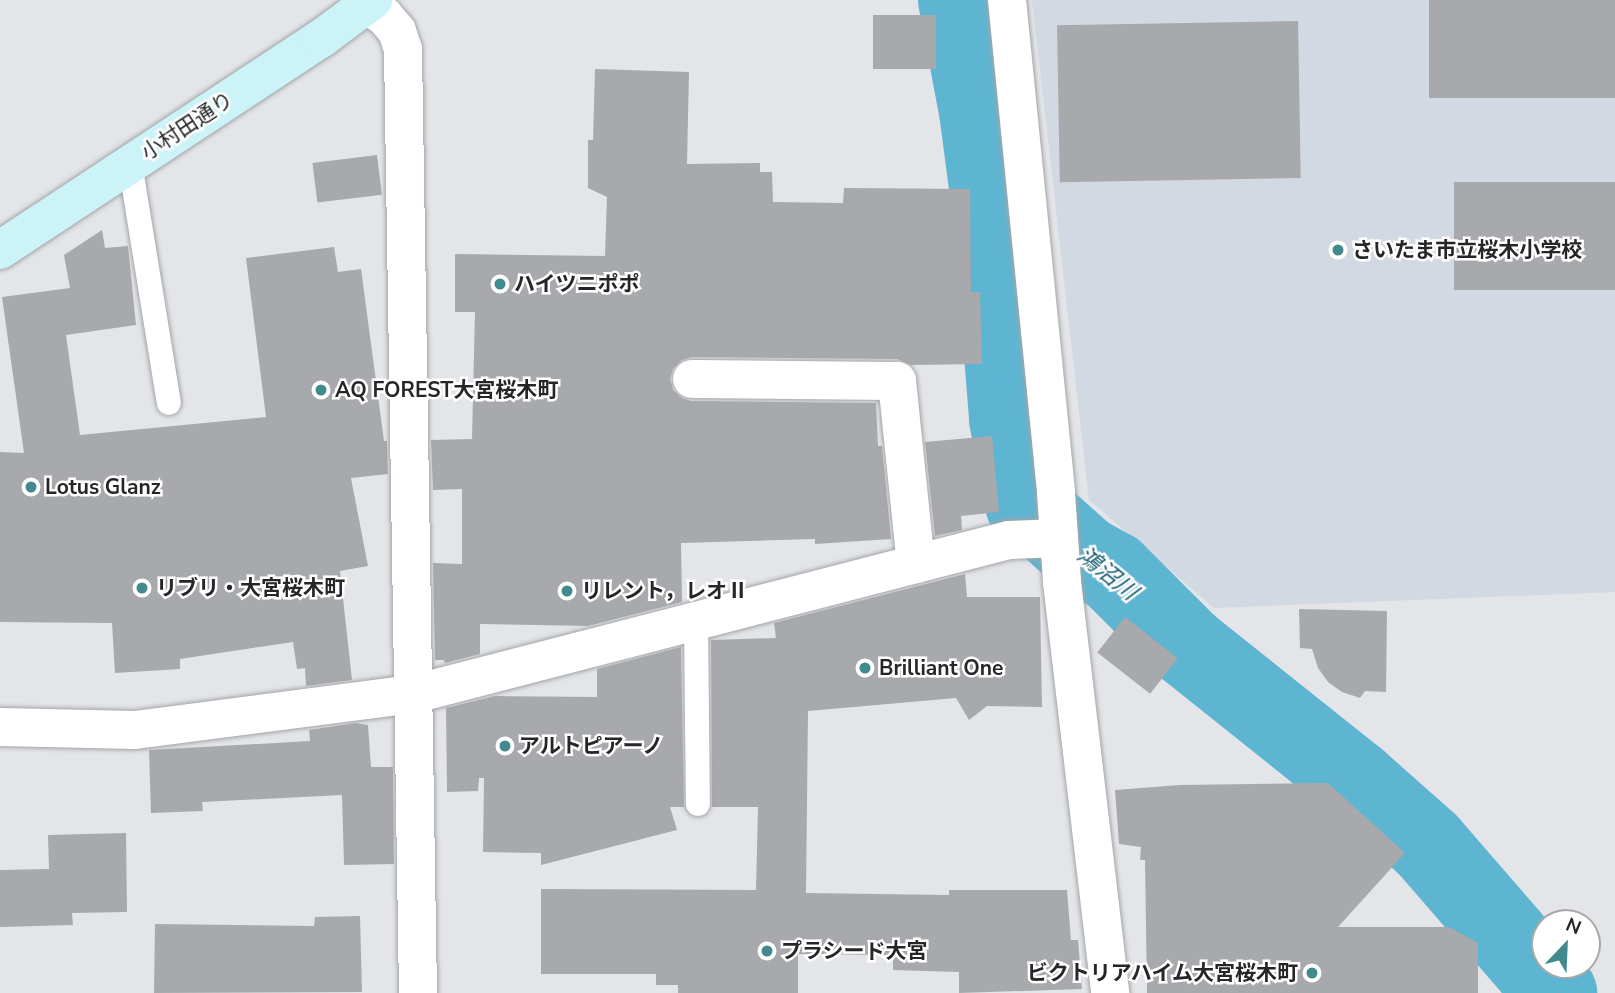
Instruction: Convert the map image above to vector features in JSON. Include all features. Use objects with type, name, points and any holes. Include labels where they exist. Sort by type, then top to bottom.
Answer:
[{"type":"street","points":[[1007,0],[1056,493],[1062,582],[1111,993]]},
{"type":"street","points":[[370,3],[397,31],[403,49],[418,993]]},
{"type":"street","name":"小村田通り","points":[[0,250],[370,3]]},
{"type":"street","points":[[692,379],[897,381],[916,564]]},
{"type":"street","points":[[0,727],[135,730],[414,694],[1009,540],[1059,538]]},
{"type":"lane","points":[[130,163],[169,403]]},
{"type":"lane","points":[[696,621],[698,803]]},
{"type":"shaded area","name":"さいたま市立桜木小学校","points":[[1032,0],[1615,0],[1615,592],[1214,608],[1089,500]]},
{"type":"building","points":[[1429,0],[1615,0],[1615,98],[1429,98]]},
{"type":"building","points":[[873,15],[936,15],[936,69],[873,69]]},
{"type":"building","points":[[1298,21],[1301,178],[1060,182],[1057,25]]},
{"type":"building","points":[[595,69],[689,72],[687,164],[760,163],[760,172],[772,172],[773,202],[843,203],[844,188],[970,189],[971,292],[980,292],[982,364],[911,365],[897,359],[692,357],[682,360],[673,369],[670,379],[673,390],[682,398],[691,401],[876,403],[878,446],[882,446],[891,539],[815,544],[815,539],[681,543],[682,602],[588,626],[480,624],[480,654],[445,663],[444,660],[435,660],[433,563],[462,564],[462,489],[433,490],[431,440],[472,439],[475,312],[455,312],[455,254],[605,256],[607,197],[588,188],[588,140],[593,140]]},
{"type":"building","points":[[377,155],[382,195],[317,203],[312,163]]},
{"type":"building","points":[[1454,182],[1615,182],[1615,290],[1454,290]]},
{"type":"building","points":[[102,230],[105,248],[128,246],[136,325],[66,335],[80,435],[266,417],[246,258],[334,247],[338,272],[361,269],[384,441],[387,441],[388,474],[351,478],[368,566],[340,571],[352,680],[306,686],[305,668],[297,669],[293,642],[180,659],[180,669],[115,673],[112,623],[0,622],[0,452],[24,453],[2,297],[70,288],[64,255]]},
{"type":"building","points":[[992,436],[999,512],[961,516],[962,530],[935,536],[925,442]]},
{"type":"building","points":[[965,574],[967,597],[1040,597],[1042,707],[987,706],[969,720],[956,698],[808,711],[806,893],[949,895],[949,890],[1067,890],[1071,940],[1078,940],[1082,989],[959,993],[959,972],[893,970],[893,955],[798,954],[798,993],[678,993],[678,985],[656,985],[656,974],[541,974],[541,889],[756,890],[758,807],[712,807],[711,640],[776,638],[774,623]]},
{"type":"building","points":[[1299,609],[1387,611],[1386,692],[1365,691],[1360,698],[1342,692],[1328,682],[1318,668],[1312,649],[1300,648]]},
{"type":"building","points":[[1125,617],[1178,658],[1150,694],[1097,652]]},
{"type":"building","points":[[681,647],[684,807],[670,807],[677,830],[541,865],[541,853],[483,852],[484,778],[479,778],[478,791],[447,792],[446,708],[495,696],[597,697],[597,669]]},
{"type":"building","points":[[356,723],[368,725],[371,767],[393,767],[394,864],[344,865],[342,795],[202,802],[203,811],[151,813],[149,750],[310,741],[309,730]]},
{"type":"building","points":[[1328,783],[1405,853],[1338,927],[1449,927],[1478,943],[1478,993],[1147,993],[1145,860],[1140,860],[1141,847],[1119,844],[1115,790],[1180,785]]},
{"type":"building","points":[[126,833],[127,912],[72,913],[73,925],[0,927],[0,870],[49,869],[48,835]]},
{"type":"building","points":[[360,916],[362,992],[154,993],[155,924],[314,926],[315,917]]},
{"type":"waterway","name":"鴻沼川","points":[[959,0],[980,111],[994,218],[1010,419],[1026,504],[1084,556],[1113,572],[1188,647],[1356,781],[1428,845],[1556,993]]},
{"type":"place","name":"さいたま市立桜木小学校","points":[[1338,250]]},
{"type":"place","name":"ハイツニポポ","points":[[500,284]]},
{"type":"place","name":"AQ FOREST大宮桜木町","points":[[321,390]]},
{"type":"place","name":"Lotus Glanz","points":[[31,487]]},
{"type":"place","name":"リブリ・大宮桜木町","points":[[142,588]]},
{"type":"place","name":"リレント，レオⅡ","points":[[567,591]]},
{"type":"place","name":"Brilliant One","points":[[865,668]]},
{"type":"place","name":"アルトピアーノ","points":[[505,746]]},
{"type":"place","name":"プラシード大宮","points":[[767,951]]},
{"type":"place","name":"ビクトリアハイム大宮桜木町","points":[[1312,973]]}]
